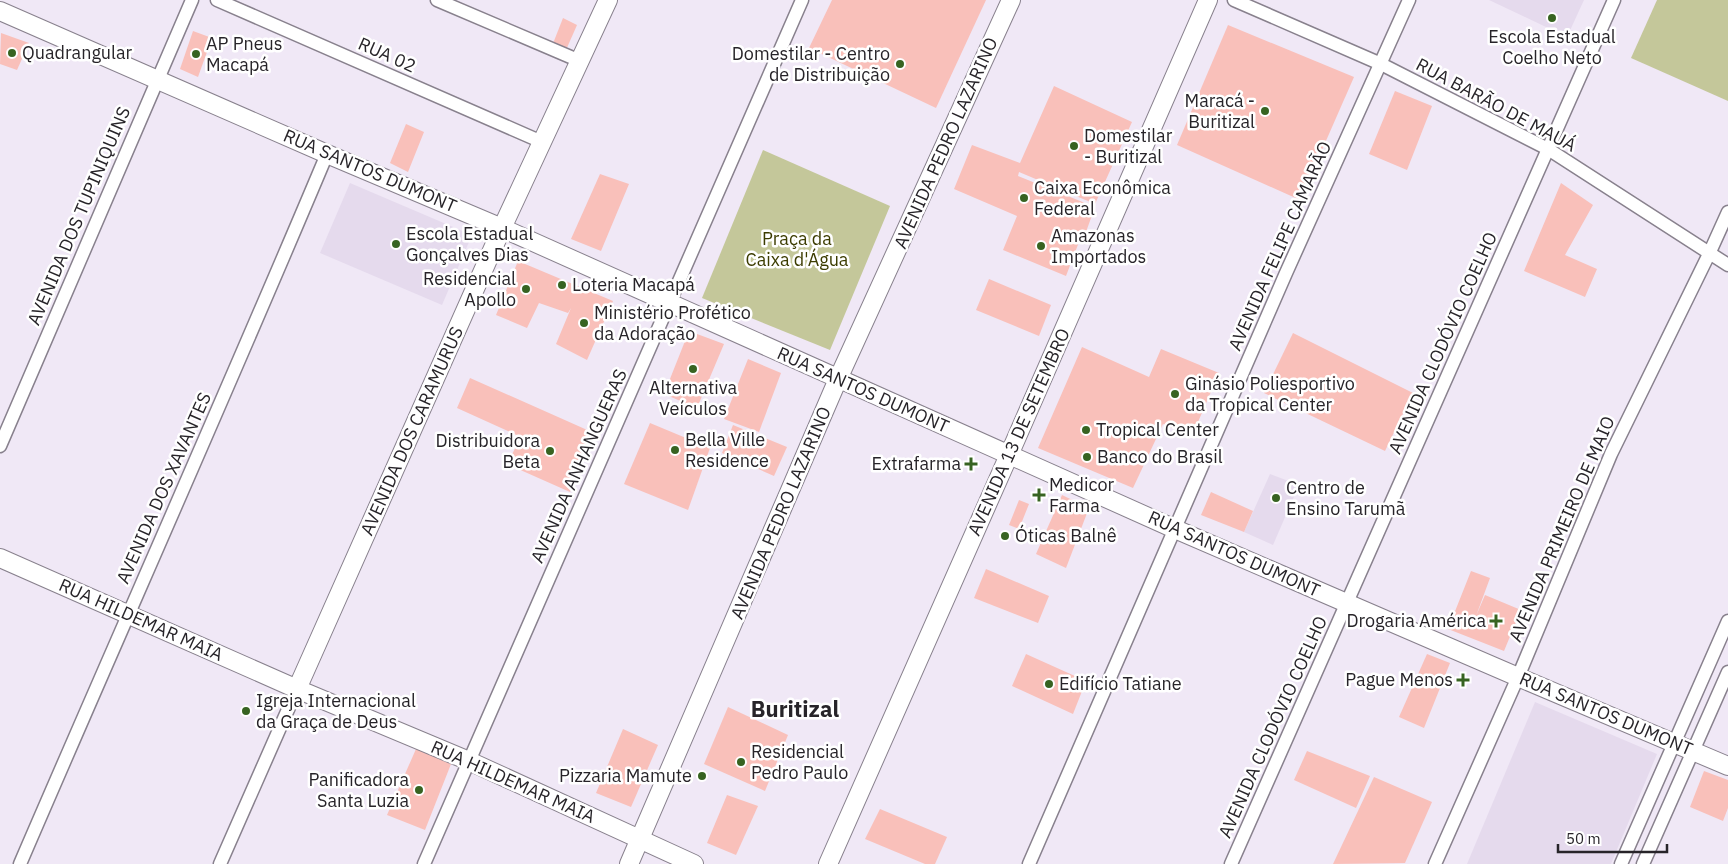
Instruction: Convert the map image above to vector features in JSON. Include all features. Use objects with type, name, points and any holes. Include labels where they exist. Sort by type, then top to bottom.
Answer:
[{"type":"main road","name":"AVENIDA DOS CARAMURUS","points":[[297,689],[502,228],[608,0]]},
{"type":"main road","name":"AVENIDA PEDRO LAZARINO","points":[[629,864],[838,379],[1011,0]]},
{"type":"main road","name":"AVENIDA 13 DE SETEMBRO","points":[[828,864],[1208,0]]},
{"type":"main road","name":"RUA SANTOS DUMONT","points":[[0,11],[327,154],[502,228],[1175,528],[1728,766]]},
{"type":"main road","name":"RUA HILDEMAR MAIA","points":[[0,558],[297,689],[469,761],[694,864]]},
{"type":"street","name":"AVENIDA DOS TUPINIQUINS","points":[[0,446],[192,0]]},
{"type":"street","name":"RUA 02","points":[[217,0],[542,142]]},
{"type":"street","points":[[437,0],[580,61]]},
{"type":"street","name":"AVENIDA ANHANGUERAS","points":[[424,864],[802,0]]},
{"type":"street","name":"RUA BARÃO DE MAUÁ","points":[[1234,0],[1381,64],[1548,149],[1728,265]]},
{"type":"street","name":"AVENIDA FELIPE CAMARÃO","points":[[1029,864],[1286,273],[1409,0]]},
{"type":"street","name":"AVENIDA CLODÓVIO COELHO","points":[[1231,864],[1614,0]]},
{"type":"street","name":"AVENIDA DOS XAVANTES","points":[[20,864],[250,337],[327,154]]},
{"type":"street","name":"AVENIDA PRIMEIRO DE MAIO","points":[[1435,864],[1518,677],[1611,454],[1728,212]]},
{"type":"street","points":[[1621,864],[1728,621]]},
{"type":"street","points":[[1643,864],[1728,672]]},
{"type":"street","name":"AVENIDA DOS CARAMURUS","points":[[220,864],[297,689]]},
{"type":"shaded area","name":"Escola Estadual Coelho Neto","points":[[1489,0],[1584,0],[1567,37]]},
{"type":"shaded area","name":"Escola Estadual Gonçalves Dias","points":[[350,183],[472,235],[442,305],[320,253]]},
{"type":"shaded area","name":"Centro de Ensino Tarumã","points":[[1270,474],[1299,485],[1273,545],[1244,532]]},
{"type":"shaded area","points":[[1535,702],[1657,754],[1611,864],[1467,864]]},
{"type":"green space","points":[[1657,0],[1728,0],[1728,101],[1631,58]]},
{"type":"green space","name":"Praça da Caixa d'Água","points":[[763,150],[890,206],[830,350],[702,298]]},
{"type":"building","name":"Domestilar - Centro de Distribuição","points":[[832,0],[986,0],[936,108],[809,48]]},
{"type":"building","points":[[563,18],[577,25],[566,50],[552,46]]},
{"type":"building","name":"Maracá - Buritizal","points":[[1228,25],[1354,77],[1300,200],[1177,145]]},
{"type":"building","name":"AP Pneus Macapá","points":[[193,31],[212,38],[198,77],[180,69]]},
{"type":"building","name":"Quadrangular","points":[[1,33],[29,43],[17,70],[0,64]]},
{"type":"building","points":[[1054,86],[1132,122],[1095,204],[1019,172],[1018,176],[1095,207],[1082,243],[1079,242],[1066,276],[1003,250],[1017,216],[954,189],[972,145],[1020,163]]},
{"type":"building","points":[[1395,91],[1432,106],[1407,170],[1369,154]]},
{"type":"building","points":[[406,124],[424,132],[408,172],[390,163]]},
{"type":"building","points":[[600,174],[629,184],[601,251],[571,239]]},
{"type":"building","points":[[1561,183],[1593,205],[1565,255],[1597,269],[1585,297],[1524,271]]},
{"type":"building","points":[[518,261],[613,301],[587,360],[556,344],[571,308],[568,313],[539,303],[527,328],[496,315]]},
{"type":"building","points":[[989,279],[1051,305],[1039,336],[976,310]]},
{"type":"building","name":"Alternativa Veículos","points":[[689,331],[724,344],[697,408],[664,394]]},
{"type":"building","points":[[1293,333],[1413,393],[1385,451],[1264,393]]},
{"type":"building","points":[[1082,347],[1149,377],[1161,349],[1219,373],[1192,436],[1163,424],[1133,488],[1038,448]]},
{"type":"building","points":[[748,359],[781,373],[759,432],[724,419]]},
{"type":"building","name":"Distribuidora Beta","points":[[470,378],[594,433],[570,492],[507,464],[521,437],[457,408]]},
{"type":"building","points":[[650,423],[710,448],[688,510],[624,484]]},
{"type":"building","points":[[733,425],[787,447],[774,476],[722,453]]},
{"type":"building","points":[[1211,492],[1253,511],[1244,532],[1201,515]]},
{"type":"building","points":[[1062,495],[1089,508],[1066,568],[1036,554]]},
{"type":"building","points":[[1019,500],[1029,504],[1019,529],[1009,525]]},
{"type":"building","points":[[986,569],[1049,596],[1038,623],[974,598]]},
{"type":"building","points":[[1471,571],[1490,578],[1476,616],[1485,595],[1521,610],[1504,651],[1448,629]]},
{"type":"building","name":"Edifício Tatiane","points":[[1026,654],[1086,681],[1073,714],[1012,686]]},
{"type":"building","points":[[1427,654],[1450,663],[1424,728],[1399,717]]},
{"type":"building","points":[[728,707],[788,735],[765,791],[704,764]]},
{"type":"building","points":[[623,729],[658,745],[631,807],[596,793]]},
{"type":"building","name":"Panificadora Santa Luzia","points":[[416,749],[451,764],[425,830],[387,815]]},
{"type":"building","points":[[1307,751],[1370,776],[1356,808],[1294,780]]},
{"type":"building","points":[[1704,771],[1728,780],[1728,808],[1723,821],[1690,807]]},
{"type":"building","points":[[1374,777],[1432,802],[1405,863],[1333,864]]},
{"type":"building","points":[[727,795],[758,806],[736,855],[707,843]]},
{"type":"building","points":[[880,809],[947,837],[935,864],[925,864],[865,839]]},
{"type":"place","name":"Escola Estadual Coelho Neto","points":[[1552,18]]},
{"type":"place","name":"Quadrangular","points":[[12,53]]},
{"type":"place","name":"AP Pneus Macapá","points":[[196,54]]},
{"type":"place","name":"Domestilar - Centro de Distribuição","points":[[900,64]]},
{"type":"place","name":"Maracá - Buritizal","points":[[1265,111]]},
{"type":"place","name":"Domestilar - Buritizal","points":[[1074,146]]},
{"type":"place","name":"Caixa Econômica Federal","points":[[1024,198]]},
{"type":"place","name":"Escola Estadual Gonçalves Dias","points":[[396,244]]},
{"type":"place","name":"Amazonas Importados","points":[[1041,246]]},
{"type":"place","name":"Loteria Macapá","points":[[562,285]]},
{"type":"place","name":"Residencial Apollo","points":[[526,289]]},
{"type":"place","name":"Ministério Profético da Adoração","points":[[584,323]]},
{"type":"place","name":"Alternativa Veículos","points":[[693,369]]},
{"type":"place","name":"Ginásio Poliesportivo da Tropical Center","points":[[1175,394]]},
{"type":"place","name":"Tropical Center","points":[[1086,430]]},
{"type":"place","name":"Bella Ville Residence","points":[[675,450]]},
{"type":"place","name":"Distribuidora Beta","points":[[550,451]]},
{"type":"place","name":"Banco do Brasil","points":[[1087,457]]},
{"type":"place","name":"Extrafarma","points":[[971,464]]},
{"type":"place","name":"Medicor Farma","points":[[1039,495]]},
{"type":"place","name":"Centro de Ensino Tarumã","points":[[1276,498]]},
{"type":"place","name":"Óticas Balnê","points":[[1005,536]]},
{"type":"place","name":"Drogaria América","points":[[1496,621]]},
{"type":"place","name":"Pague Menos","points":[[1463,680]]},
{"type":"place","name":"Edifício Tatiane","points":[[1049,684]]},
{"type":"place","name":"Igreja Internacional da Graça de Deus","points":[[246,711]]},
{"type":"place","name":"Residencial Pedro Paulo","points":[[741,762]]},
{"type":"place","name":"Pizzaria Mamute","points":[[702,776]]},
{"type":"place","name":"Panificadora Santa Luzia","points":[[419,790]]},
{"type":"district","name":"Buritizal","points":[[795,709]]}]
